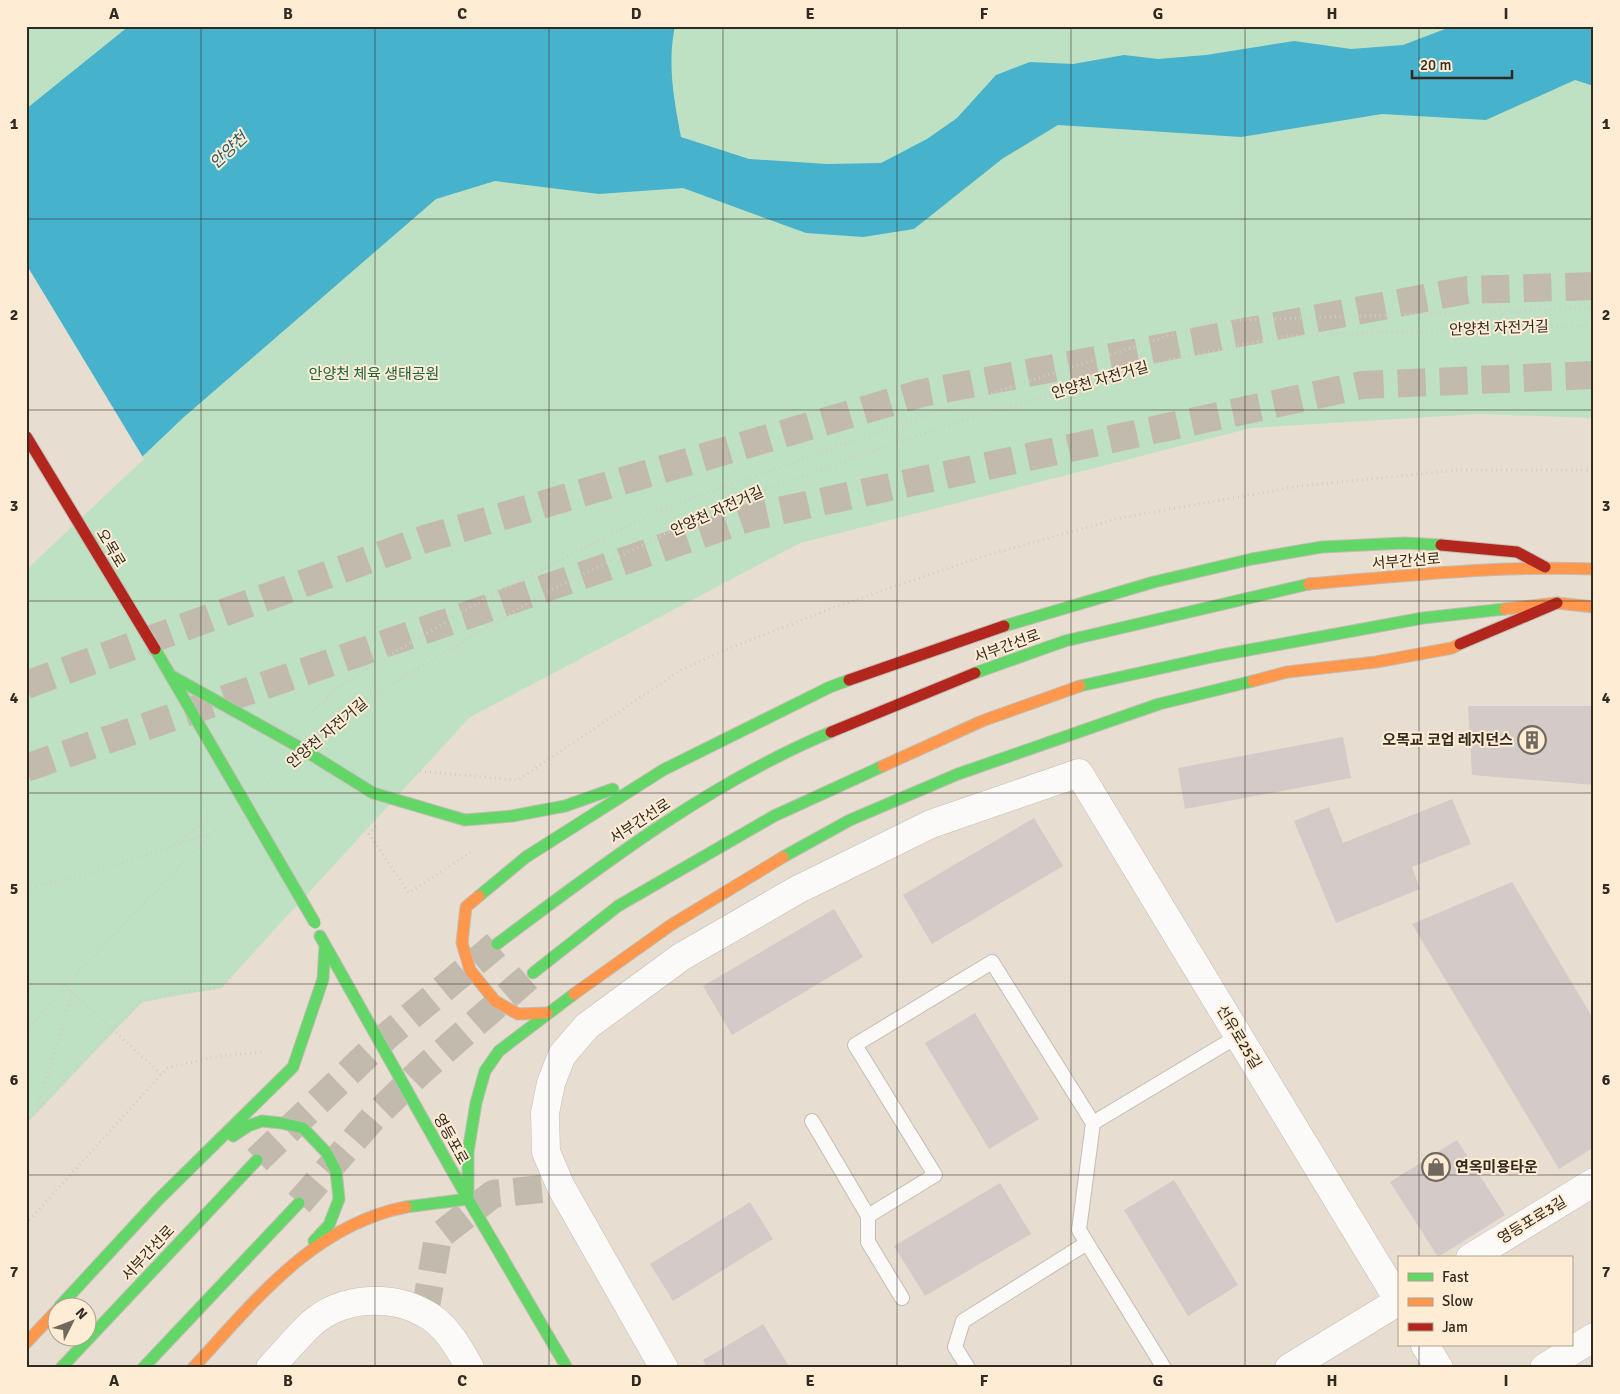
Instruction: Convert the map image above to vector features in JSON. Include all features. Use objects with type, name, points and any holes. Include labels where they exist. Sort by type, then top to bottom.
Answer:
[{"type":"main road","name":"오목로","points":[[26,436],[170,675],[315,923]]},
{"type":"main road","points":[[547,1014],[518,1014],[495,1001],[470,970],[462,944],[466,907],[526,857],[664,770],[830,687],[989,630],[1154,582],[1252,560],[1322,547],[1405,543],[1469,546],[1517,552],[1545,567]]},
{"type":"main road","name":"서부간선로","points":[[496,944],[614,856],[698,802],[803,744],[972,674],[1065,641],[1309,584],[1428,573],[1545,567],[1594,569]]},
{"type":"main road","points":[[294,1263],[344,1228],[370,1218],[422,1203],[468,1199],[468,1152],[476,1103],[485,1071],[499,1052],[547,1014],[671,925],[757,872],[850,820],[958,774],[1159,704],[1287,672],[1376,662],[1452,648],[1558,603]]},
{"type":"main road","points":[[533,973],[618,906],[774,816],[1000,715],[1089,683],[1216,656],[1423,618],[1558,603],[1594,607]]},
{"type":"main road","points":[[170,675],[299,747],[373,792],[465,820],[512,816],[565,806],[664,770]]},
{"type":"main road","name":"영등포로","points":[[315,923],[325,946],[468,1199],[567,1368]]},
{"type":"main road","points":[[70,1296],[158,1200],[293,1067],[323,979],[325,946]]},
{"type":"main road","points":[[193,1368],[329,1225],[339,1199],[336,1171],[326,1152],[303,1128],[262,1121],[248,1126],[201,1158]]},
{"type":"main road","name":"서부간선로","points":[[61,1368],[257,1160]]},
{"type":"main road","points":[[144,1368],[299,1203]]},
{"type":"main road","points":[[26,1343],[48,1320]]},
{"type":"street","name":"선유로25길","points":[[664,1368],[561,1187],[546,1152],[545,1113],[551,1083],[562,1055],[587,1026],[681,958],[798,890],[931,824],[1080,773],[1398,1299]]},
{"type":"street","name":"영등포로3길","points":[[1473,1256],[1594,1182]]},
{"type":"street","points":[[270,1368],[313,1322],[340,1306],[368,1301],[395,1302],[425,1313],[444,1329],[470,1368]]},
{"type":"street","points":[[1289,1368],[1398,1302]]},
{"type":"street","points":[[1544,1368],[1594,1337]]},
{"type":"street","points":[[1426,1346],[1439,1368]]},
{"type":"lane","points":[[868,1216],[935,1175],[855,1046],[992,962],[1093,1123],[1079,1230],[1164,1368]]},
{"type":"lane","points":[[1093,1123],[1238,1036]]},
{"type":"lane","points":[[812,1121],[868,1216],[868,1242],[902,1298]]},
{"type":"lane","points":[[968,1368],[955,1347],[963,1321],[1087,1243]]},
{"type":"path","points":[[304,721],[339,686],[489,596],[660,510],[934,412],[1214,321],[1594,308]]},
{"type":"path","name":"안양천 자전거길","points":[[324,734],[358,704],[547,592],[703,514],[730,502],[954,423],[1177,358],[1286,336],[1594,325]]},
{"type":"path","points":[[410,770],[518,780],[681,670],[725,650],[838,606],[981,557],[1120,518],[1300,486],[1458,470],[1594,470]]},
{"type":"path","name":"안양천 자전거길","points":[[268,783],[282,770]]},
{"type":"path","points":[[179,844],[221,803]]},
{"type":"path","points":[[26,1031],[66,985],[209,834],[224,821]]},
{"type":"path","points":[[26,889],[84,875],[209,834]]},
{"type":"path","points":[[369,834],[409,893],[474,849]]},
{"type":"path","points":[[26,1122],[112,1029],[142,1002],[176,992],[221,988],[232,977]]},
{"type":"path","points":[[66,985],[161,1074]]},
{"type":"path","points":[[36,1111],[72,992]]},
{"type":"path","points":[[26,1224],[167,1068],[219,1056],[262,1052],[269,1047]]},
{"type":"green space","name":"안양천 체육 생태공원","points":[[26,26],[1594,26],[1594,418],[1479,414],[1251,428],[800,543],[470,717],[221,988],[142,1002],[26,1124]]},
{"type":"water","name":"안양천","points":[[129,26],[675,26],[672,68],[674,96],[681,137],[749,159],[827,164],[881,163],[927,139],[957,118],[996,75],[1030,62],[1073,64],[1124,55],[1158,59],[1206,55],[1294,41],[1351,49],[1403,45],[1453,26],[1594,26],[1594,86],[1575,80],[1486,120],[1382,114],[1241,137],[1058,125],[1002,159],[914,229],[863,237],[806,233],[683,188],[599,194],[495,181],[436,199],[184,417],[26,567],[26,109]]},
{"type":"pier","points":[[26,264],[144,459],[26,570]]},
{"type":"building","name":"오목교 코업 레지던스","points":[[1468,706],[1594,706],[1594,785],[1472,775]]},
{"type":"building","points":[[1343,737],[1351,778],[1185,809],[1178,768]]},
{"type":"building","points":[[1452,799],[1471,844],[1412,867],[1420,889],[1336,923],[1294,821],[1329,807],[1343,843]]},
{"type":"building","points":[[1034,818],[1063,866],[932,944],[903,895]]},
{"type":"building","points":[[1512,882],[1594,1020],[1594,1147],[1559,1169],[1412,924]]},
{"type":"building","points":[[834,909],[863,957],[732,1035],[703,986]]},
{"type":"building","points":[[975,1013],[1039,1119],[989,1149],[925,1043]]},
{"type":"building","points":[[1457,1140],[1505,1215],[1437,1256],[1390,1182]]},
{"type":"building","points":[[1174,1180],[1238,1285],[1188,1316],[1124,1210]]},
{"type":"building","points":[[1000,1183],[1031,1234],[925,1296],[894,1246]]},
{"type":"building","points":[[750,1202],[773,1239],[673,1301],[650,1264]]},
{"type":"building","points":[[763,1324],[790,1368],[707,1368],[703,1360]]},
{"type":"tunnel","points":[[26,685],[425,539],[922,393],[1467,290],[1594,286]]},
{"type":"tunnel","points":[[26,768],[751,517],[1362,385],[1594,375]]},
{"type":"tunnel","points":[[257,1160],[388,1035],[497,944]]},
{"type":"tunnel","points":[[299,1203],[373,1118],[421,1071],[533,973]]},
{"type":"tunnel","points":[[425,1313],[438,1237],[493,1194],[561,1187]]},
{"type":"traffic: fast","points":[[1004,626],[1154,582],[1252,559],[1322,547],[1405,543],[1441,545]]},
{"type":"traffic: fast","points":[[975,673],[1065,641],[1309,584]]},
{"type":"traffic: fast","points":[[1080,686],[1216,656],[1423,618],[1505,609]]},
{"type":"traffic: fast","points":[[155,649],[315,923]]},
{"type":"traffic: fast","points":[[170,675],[299,747],[373,793],[465,820]]},
{"type":"traffic: fast","points":[[479,896],[526,857],[663,770],[830,687],[849,680]]},
{"type":"traffic: fast","points":[[783,857],[850,820],[958,774],[1159,704],[1253,681]]},
{"type":"traffic: fast","points":[[497,944],[576,885],[699,801],[742,776],[831,732]]},
{"type":"traffic: fast","points":[[533,973],[618,906],[774,816],[883,766]]},
{"type":"traffic: fast","points":[[465,820],[512,816],[565,806],[613,789]]},
{"type":"traffic: fast","points":[[320,936],[468,1199],[567,1368]]},
{"type":"traffic: fast","points":[[69,1296],[158,1200],[293,1067],[323,979],[325,946]]},
{"type":"traffic: fast","points":[[406,1207],[468,1199],[468,1152],[476,1103],[485,1071],[499,1051],[574,994]]},
{"type":"traffic: fast","points":[[233,1136],[248,1126],[262,1121],[281,1123],[303,1128],[326,1152],[336,1171],[339,1199],[329,1225],[314,1241]]},
{"type":"traffic: fast","points":[[61,1368],[257,1160]]},
{"type":"traffic: fast","points":[[143,1368],[299,1203]]},
{"type":"traffic: slow","points":[[1309,584],[1487,570],[1594,569]]},
{"type":"traffic: slow","points":[[1505,609],[1557,603],[1594,607]]},
{"type":"traffic: slow","points":[[1253,681],[1287,672],[1376,662],[1452,648],[1460,644]]},
{"type":"traffic: slow","points":[[883,766],[982,721],[1080,686]]},
{"type":"traffic: slow","points":[[574,994],[671,925],[783,857]]},
{"type":"traffic: slow","points":[[479,896],[466,907],[462,943],[470,970],[495,1001],[518,1014],[547,1013]]},
{"type":"traffic: slow","points":[[193,1368],[263,1293],[314,1248],[342,1230],[373,1216],[406,1207]]},
{"type":"traffic: slow","points":[[26,1343],[48,1320]]},
{"type":"traffic: jam","points":[[26,436],[155,649]]},
{"type":"traffic: jam","points":[[1441,545],[1517,552],[1545,567]]},
{"type":"traffic: jam","points":[[1460,644],[1557,603]]},
{"type":"traffic: jam","points":[[849,680],[1004,626]]},
{"type":"traffic: jam","points":[[831,732],[975,673]]},
{"type":"place","name":"오목교 코업 레지던스","points":[[1532,740]]},
{"type":"place","name":"연옥미용타운","points":[[1436,1167]]}]
